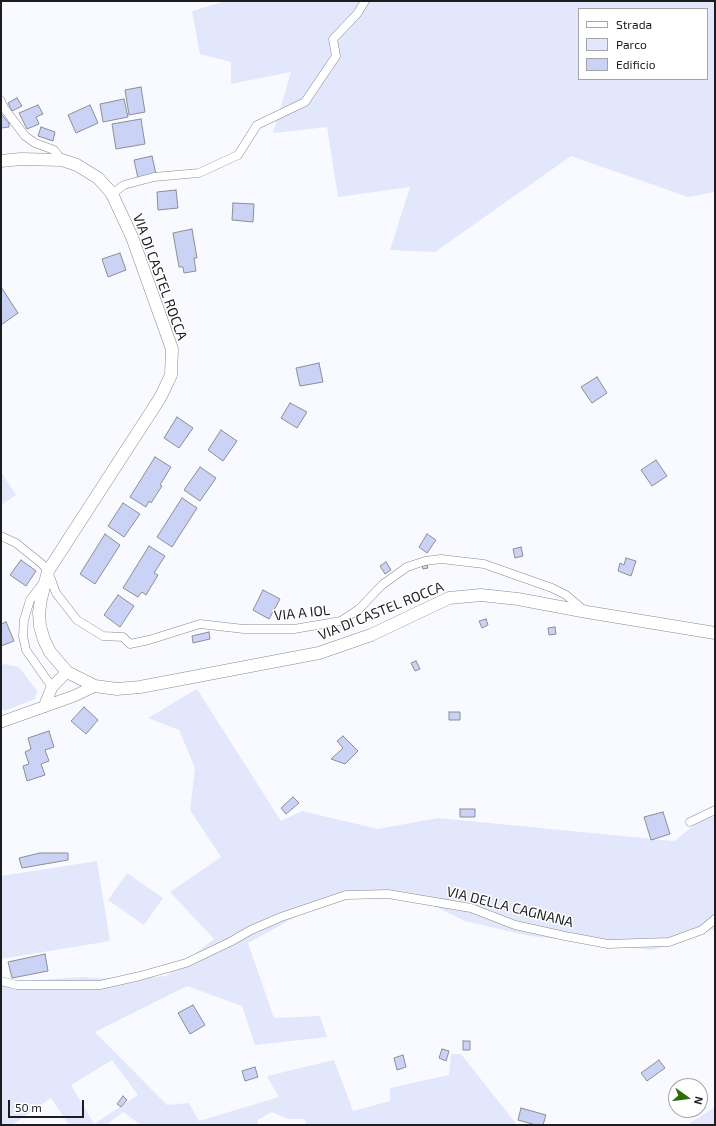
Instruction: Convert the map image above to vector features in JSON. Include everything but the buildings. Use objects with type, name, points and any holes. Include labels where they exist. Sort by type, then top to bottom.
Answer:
[{"type":"main road","name":"VIA DI CASTEL ROCCA","points":[[1,162],[21,159],[62,160],[77,165],[98,178],[112,194],[132,237],[172,349],[171,375],[160,398],[47,575],[39,613],[40,626],[44,640],[50,652],[67,672],[95,686],[117,689],[140,687],[319,653],[371,635],[449,598],[481,594],[715,633]]},
{"type":"street","points":[[112,194],[124,185],[154,177],[199,173],[238,155],[257,125],[305,102],[336,56],[333,39],[358,14],[365,1]]},
{"type":"street","points":[[1,101],[4,108],[25,136],[34,143],[54,150],[62,160]]},
{"type":"street","points":[[1,536],[16,543],[42,564],[47,575]]},
{"type":"street","name":"VIA A IOL","points":[[47,575],[56,593],[77,620],[103,636],[123,637],[130,644],[149,640],[200,624],[244,629],[294,629],[341,621],[359,609],[382,584],[407,567],[425,561],[441,559],[484,564],[552,588],[566,595],[587,612]]},
{"type":"street","name":"VIA DI CASTEL ROCCA","points":[[47,575],[30,600],[24,620],[22,636],[26,650],[52,687]]},
{"type":"street","points":[[44,707],[52,687],[67,672]]},
{"type":"street","points":[[1,722],[74,696],[95,686]]},
{"type":"street","points":[[690,822],[715,810]]},
{"type":"street","name":"VIA DELLA CAGNANA","points":[[1,981],[17,985],[100,985],[140,976],[186,963],[281,916],[346,895],[388,894],[471,908],[515,925],[608,944],[669,942],[702,930],[715,919]]},
{"type":"green space","points":[[225,1],[715,1],[715,192],[688,197],[571,156],[435,252],[390,250],[410,187],[338,197],[327,127],[273,133],[291,72],[231,84],[231,62],[200,54],[192,11]]},
{"type":"green space","points":[[1,472],[16,495],[1,505]]},
{"type":"green space","points":[[4,664],[19,667],[37,691],[35,699],[4,711],[1,707],[1,666]]},
{"type":"green space","points":[[197,689],[281,821],[302,811],[378,829],[438,818],[674,841],[715,809],[715,929],[653,950],[530,936],[465,921],[406,892],[339,893],[248,943],[274,1018],[320,1016],[327,1037],[255,1045],[242,1006],[187,986],[95,1032],[167,1105],[189,1103],[199,1121],[279,1097],[267,1076],[334,1060],[353,1111],[390,1101],[390,1088],[449,1075],[451,1054],[461,1054],[517,1125],[307,1125],[305,1119],[288,1119],[272,1112],[257,1120],[259,1125],[141,1125],[123,1112],[106,1125],[69,1125],[51,1098],[12,1125],[1,1125],[1,981],[9,982],[82,977],[126,980],[166,976],[214,939],[170,892],[221,857],[190,810],[195,768],[179,730],[148,718]],"holes":[[[112,1060],[138,1095],[94,1124],[71,1085]]]},
{"type":"green space","points":[[97,861],[110,941],[1,959],[1,876]]},
{"type":"green space","points":[[127,873],[163,898],[144,925],[108,900]]},
{"type":"green space","points":[[715,1107],[715,1125],[687,1125],[698,1118],[708,1118],[708,1112]]}]
